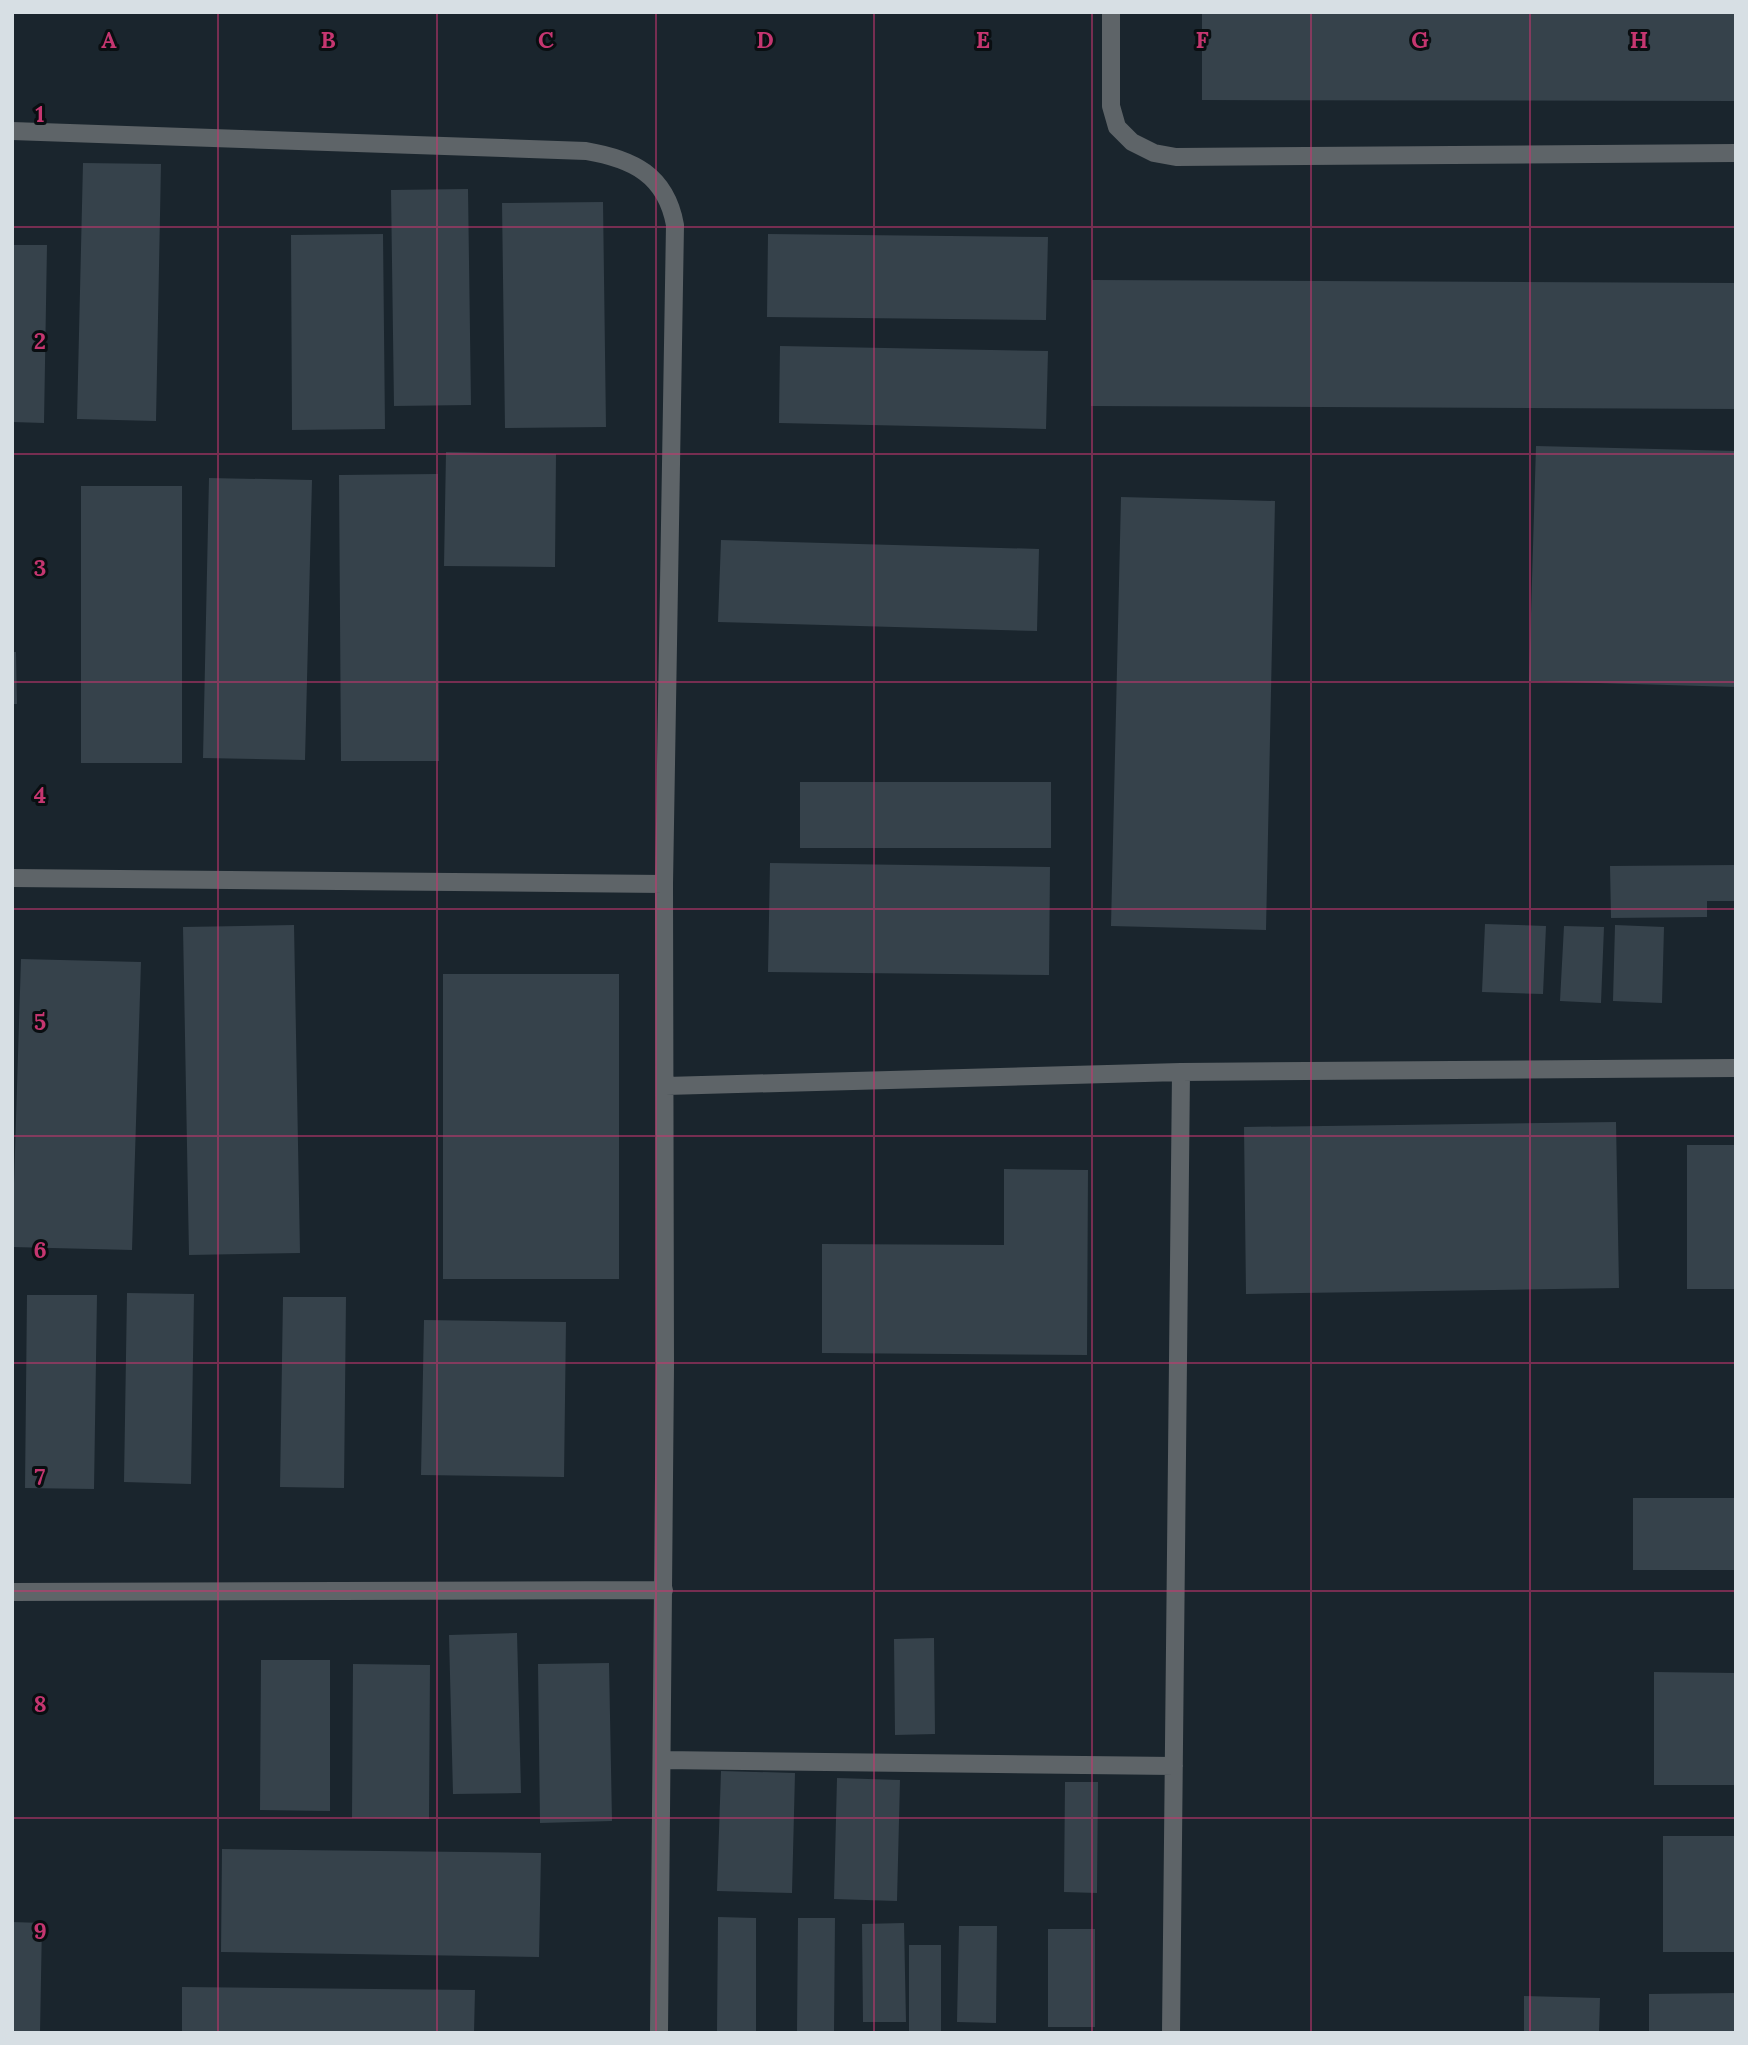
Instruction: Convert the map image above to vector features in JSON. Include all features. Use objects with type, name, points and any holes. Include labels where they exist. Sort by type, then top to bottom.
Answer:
[{"type":"street","points":[[1111,12],[1111,107],[1117,127],[1132,142],[1154,153],[1176,157],[1736,153]]},
{"type":"street","points":[[12,131],[586,151],[612,155],[646,172],[658,182],[671,206],[675,225],[664,884],[664,1590],[659,2033]]},
{"type":"street","points":[[12,878],[664,884]]},
{"type":"street","points":[[666,1086],[1181,1072],[1736,1068]]},
{"type":"street","points":[[1171,2033],[1181,1072]]},
{"type":"street","points":[[12,1592],[664,1590]]},
{"type":"street","points":[[662,1760],[1174,1766]]},
{"type":"building","points":[[1202,12],[1736,12],[1736,101],[1202,100]]},
{"type":"building","points":[[83,163],[161,164],[156,421],[77,419]]},
{"type":"building","points":[[468,189],[471,405],[394,406],[391,190]]},
{"type":"building","points":[[603,202],[606,427],[505,428],[502,203]]},
{"type":"building","points":[[383,234],[385,429],[292,430],[291,235]]},
{"type":"building","points":[[768,234],[1048,237],[1046,320],[767,317]]},
{"type":"building","points":[[12,245],[47,245],[44,423],[12,422]]},
{"type":"building","points":[[1092,280],[1736,283],[1736,409],[1091,406]]},
{"type":"building","points":[[780,346],[1048,351],[1046,429],[779,423]]},
{"type":"building","points":[[1536,446],[1736,451],[1736,687],[1529,681]]},
{"type":"building","points":[[446,452],[556,454],[555,567],[444,566]]},
{"type":"building","points":[[438,474],[439,761],[341,761],[339,475]]},
{"type":"building","points":[[209,478],[312,480],[305,760],[203,758]]},
{"type":"building","points":[[81,486],[182,486],[182,763],[81,763]]},
{"type":"building","points":[[1121,497],[1275,501],[1266,930],[1111,926]]},
{"type":"building","points":[[721,540],[1039,549],[1037,631],[718,622]]},
{"type":"building","points":[[12,652],[16,652],[17,704],[12,704]]},
{"type":"building","points":[[800,782],[1051,782],[1051,848],[800,848]]},
{"type":"building","points":[[770,863],[1050,867],[1049,975],[768,972]]},
{"type":"building","points":[[1736,865],[1736,901],[1707,901],[1707,917],[1611,918],[1610,866]]},
{"type":"building","points":[[1485,924],[1546,926],[1543,994],[1482,992]]},
{"type":"building","points":[[294,925],[300,1253],[189,1255],[183,927]]},
{"type":"building","points":[[1615,925],[1664,927],[1662,1003],[1613,1001]]},
{"type":"building","points":[[1564,926],[1604,927],[1601,1003],[1560,1001]]},
{"type":"building","points":[[21,959],[141,962],[132,1250],[12,1247]]},
{"type":"building","points":[[443,974],[619,974],[619,1279],[443,1279]]},
{"type":"building","points":[[1616,1122],[1619,1288],[1246,1294],[1244,1127]]},
{"type":"building","points":[[1687,1145],[1736,1145],[1736,1289],[1687,1289]]},
{"type":"building","points":[[1004,1169],[1088,1170],[1087,1355],[822,1353],[822,1244],[1004,1245]]},
{"type":"building","points":[[127,1293],[194,1294],[191,1484],[124,1482]]},
{"type":"building","points":[[27,1295],[97,1295],[94,1489],[25,1488]]},
{"type":"building","points":[[283,1297],[346,1297],[344,1488],[280,1487]]},
{"type":"building","points":[[424,1320],[566,1322],[564,1477],[421,1475]]},
{"type":"building","points":[[1633,1498],[1735,1498],[1735,1570],[1633,1570]]},
{"type":"building","points":[[517,1633],[521,1793],[453,1794],[449,1635]]},
{"type":"building","points":[[934,1638],[935,1734],[895,1735],[894,1639]]},
{"type":"building","points":[[261,1660],[330,1660],[330,1811],[260,1810]]},
{"type":"building","points":[[609,1663],[612,1821],[540,1823],[538,1664]]},
{"type":"building","points":[[353,1664],[430,1665],[429,1819],[352,1818]]},
{"type":"building","points":[[1654,1672],[1736,1673],[1736,1785],[1654,1785]]},
{"type":"building","points":[[721,1771],[795,1773],[792,1893],[717,1891]]},
{"type":"building","points":[[837,1778],[900,1780],[897,1901],[834,1899]]},
{"type":"building","points":[[1065,1782],[1098,1782],[1097,1893],[1064,1892]]},
{"type":"building","points":[[1663,1836],[1736,1836],[1736,1952],[1663,1952]]},
{"type":"building","points":[[222,1849],[541,1853],[539,1957],[221,1952]]},
{"type":"building","points":[[718,1917],[756,1918],[756,2031],[717,2031]]},
{"type":"building","points":[[798,1918],[835,1918],[834,2032],[797,2032]]},
{"type":"building","points":[[12,1922],[42,1923],[40,2033],[12,2033]]},
{"type":"building","points":[[904,1923],[906,2022],[863,2022],[862,1924]]},
{"type":"building","points":[[959,1926],[997,1926],[996,2023],[957,2022]]},
{"type":"building","points":[[1048,1929],[1095,1929],[1095,2027],[1048,2027]]},
{"type":"building","points":[[909,1945],[941,1945],[941,2031],[909,2031]]},
{"type":"building","points":[[182,1987],[475,1990],[474,2033],[182,2033]]},
{"type":"building","points":[[1736,1993],[1736,2033],[1649,2033],[1649,1994]]},
{"type":"building","points":[[1524,1996],[1600,1998],[1599,2033],[1524,2033]]}]
